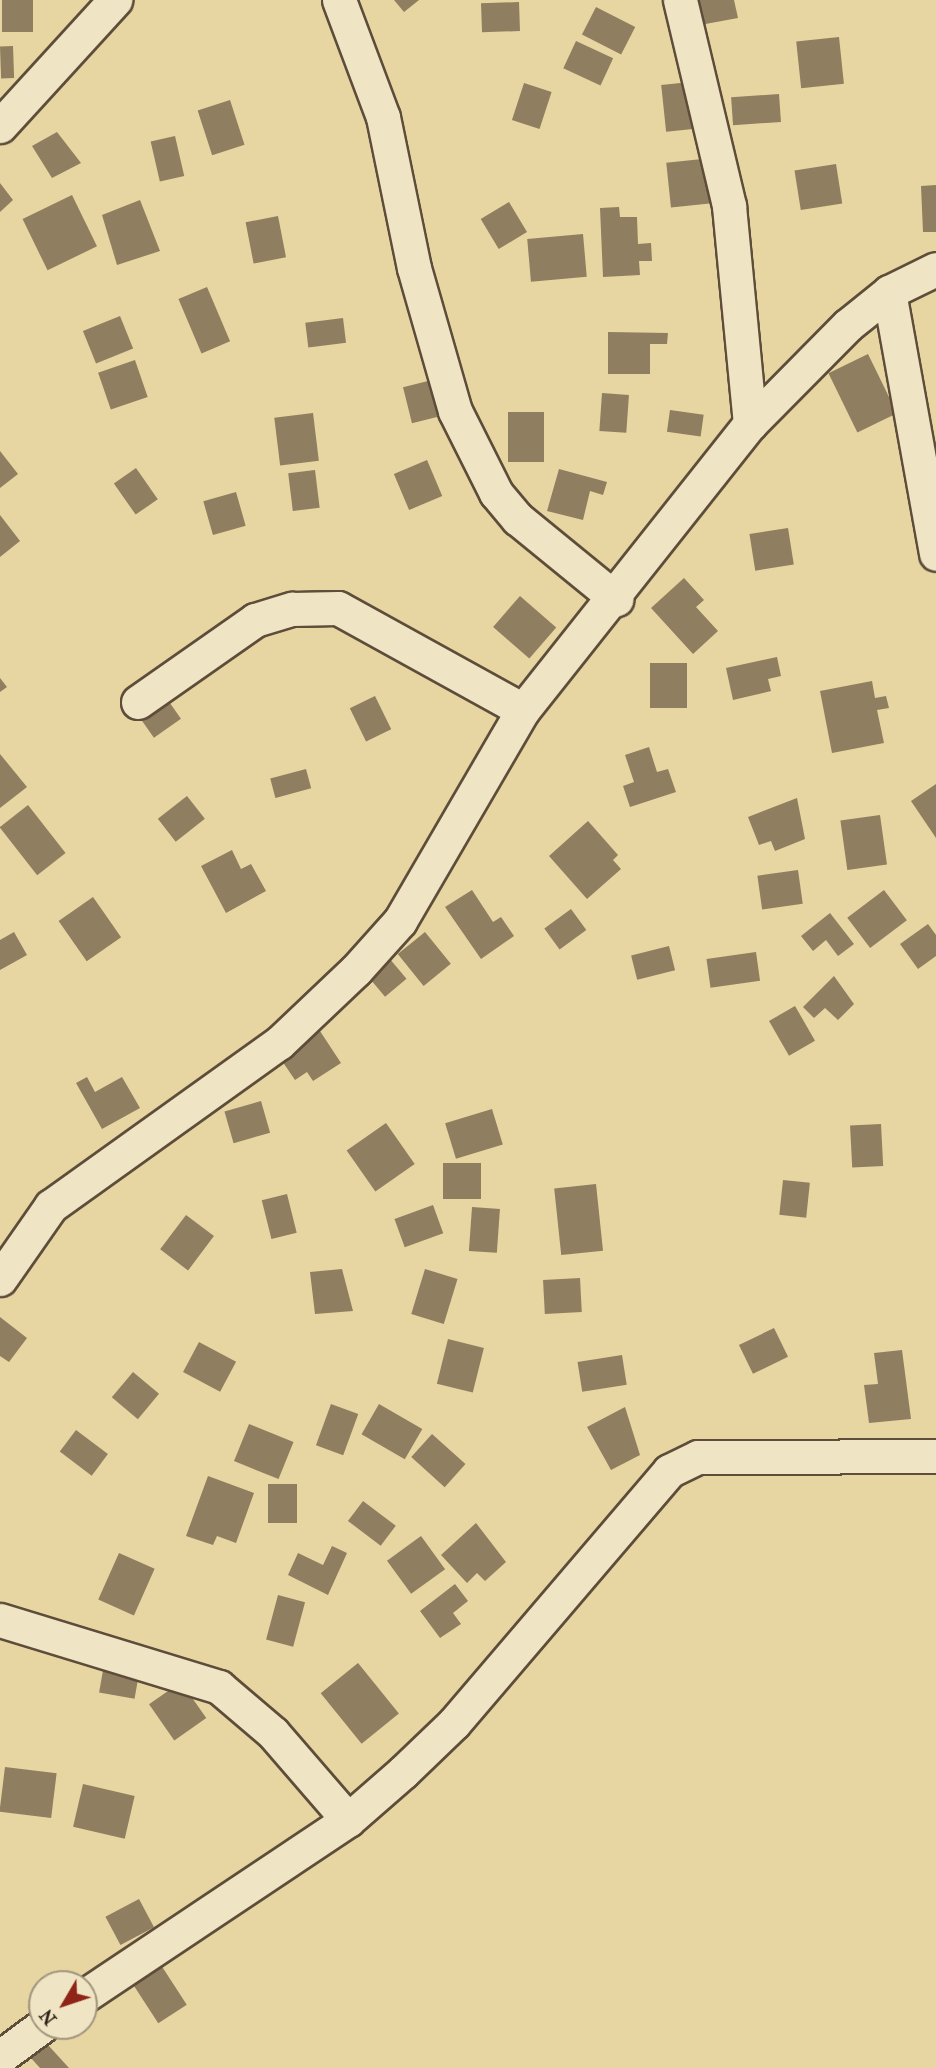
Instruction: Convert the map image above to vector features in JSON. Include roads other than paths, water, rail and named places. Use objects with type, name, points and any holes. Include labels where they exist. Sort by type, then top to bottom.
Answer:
[{"type":"street","points":[[0,126],[115,0]]},
{"type":"street","points":[[339,0],[383,117],[414,268],[455,411],[496,493],[518,519],[616,598]]},
{"type":"street","points":[[680,0],[729,206],[750,425]]},
{"type":"street","points":[[0,1279],[51,1206],[279,1043],[356,970],[400,921],[523,710],[616,598],[750,425],[889,292],[936,269]]},
{"type":"street","points":[[889,292],[936,554]]},
{"type":"street","points":[[138,702],[255,620],[292,609],[338,608],[523,710]]},
{"type":"street","points":[[98,1987],[348,1820],[454,1723],[669,1471],[698,1457],[936,1456]]},
{"type":"street","points":[[0,1620],[219,1687],[273,1733],[348,1820]]},
{"type":"street","points":[[0,2057],[28,2036]]}]
